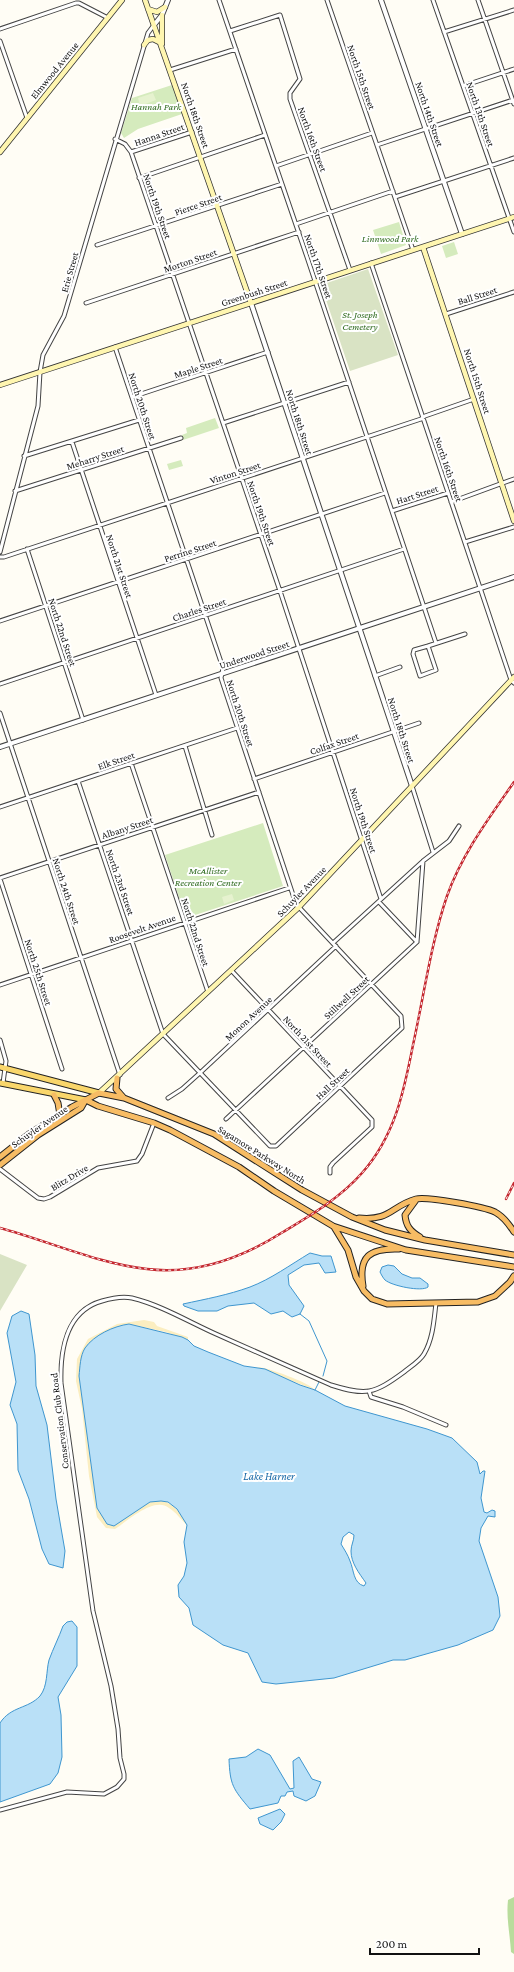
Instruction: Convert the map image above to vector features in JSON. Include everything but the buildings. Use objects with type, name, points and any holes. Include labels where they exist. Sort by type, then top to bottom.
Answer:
[{"type":"highway","points":[[118,1076],[116,1089],[124,1098]]},
{"type":"highway","name":"Sagamore Parkway North","points":[[99,1093],[124,1098],[214,1134],[302,1190],[352,1217],[385,1230],[425,1240],[511,1254]]},
{"type":"highway","name":"Schuyler Avenue","points":[[0,1157],[29,1134],[99,1093]]},
{"type":"highway","points":[[54,1095],[58,1102],[60,1115]]},
{"type":"highway","points":[[86,1100],[98,1106],[154,1123],[239,1167],[274,1191],[334,1226],[406,1250]]},
{"type":"highway","name":"Schuyler Avenue","points":[[0,1165],[38,1135],[81,1108],[86,1100]]},
{"type":"highway","points":[[418,1198],[408,1208],[404,1215],[411,1232],[425,1240]]},
{"type":"highway","points":[[352,1217],[378,1218],[418,1198],[469,1205],[494,1212],[505,1219],[514,1232]]},
{"type":"highway","points":[[334,1226],[348,1250],[356,1277],[364,1291],[372,1299],[387,1304],[470,1303],[487,1300],[502,1291],[514,1276]]},
{"type":"highway","points":[[364,1291],[361,1269],[367,1257],[382,1248],[406,1250],[514,1267]]},
{"type":"main road","name":"Elmwood Avenue","points":[[0,152],[122,0]]},
{"type":"main road","name":"North 18th Street","points":[[145,0],[251,303]]},
{"type":"main road","points":[[148,9],[157,12],[165,8]]},
{"type":"main road","points":[[161,45],[162,15]]},
{"type":"main road","points":[[144,45],[148,40],[153,39],[161,45]]},
{"type":"main road","name":"Greenbush Street","points":[[0,385],[512,218]]},
{"type":"main road","name":"North 15th Street","points":[[423,246],[514,521]]},
{"type":"main road","name":"Schuyler Avenue","points":[[99,1093],[300,907],[361,840],[513,680]]},
{"type":"main road","name":"Sagamore Parkway North","points":[[0,1067],[99,1093]]},
{"type":"main road","points":[[2,1083],[54,1095],[86,1100]]},
{"type":"street","name":"Erie Street","points":[[0,552],[38,406],[40,372],[43,355],[64,316],[115,139],[148,33],[162,15],[168,0]]},
{"type":"street","name":"North 17th Street","points":[[219,0],[316,282],[436,643]]},
{"type":"street","name":"North 15th Street","points":[[326,0],[413,250]]},
{"type":"street","name":"North 14th Street","points":[[381,0],[462,234]]},
{"type":"street","name":"North 13th Street","points":[[433,0],[490,166],[512,218],[514,232]]},
{"type":"street","points":[[377,146],[472,112],[513,102],[478,0]]},
{"type":"street","points":[[0,29],[75,2],[108,18]]},
{"type":"street","points":[[444,32],[514,10]]},
{"type":"street","name":"North 16th Street","points":[[230,31],[280,15],[300,79],[289,97],[350,270]]},
{"type":"street","points":[[0,41],[27,118]]},
{"type":"street","points":[[170,70],[236,49]]},
{"type":"street","points":[[463,86],[514,69]]},
{"type":"street","name":"Hanna Street","points":[[131,152],[192,132]]},
{"type":"street","points":[[276,166],[372,133]]},
{"type":"street","points":[[139,178],[265,135]]},
{"type":"street","points":[[115,139],[125,144],[131,152]]},
{"type":"street","name":"North 19th Street","points":[[131,152],[190,323],[205,374],[280,591],[380,901],[417,942]]},
{"type":"street","points":[[395,197],[514,158]]},
{"type":"street","name":"Pierce Street","points":[[97,245],[282,184]]},
{"type":"street","points":[[296,224],[393,191]]},
{"type":"street","name":"Morton Street","points":[[86,303],[299,232]]},
{"type":"street","name":"North 16th Street","points":[[371,264],[513,680]]},
{"type":"street","name":"Ball Street","points":[[446,314],[514,292]]},
{"type":"street","name":"North 18th Street","points":[[251,303],[360,627],[433,852]]},
{"type":"street","name":"North 20th Street","points":[[115,347],[223,668],[221,678],[289,888],[296,904],[401,1016],[402,1028]]},
{"type":"street","name":"Maple Street","points":[[132,397],[268,352]]},
{"type":"street","points":[[223,423],[349,382]]},
{"type":"street","name":"Vinton Street","points":[[0,557],[4,558],[27,549],[242,479],[474,399]]},
{"type":"street","points":[[24,456],[139,420]]},
{"type":"street","name":"Meharry Street","points":[[15,491],[181,438]]},
{"type":"street","name":"North 21st Street","points":[[72,442],[156,695]]},
{"type":"street","name":"Hart Street","points":[[451,502],[514,479]]},
{"type":"street","name":"Hart Street","points":[[392,511],[448,492]]},
{"type":"street","name":"Perrine Street","points":[[0,622],[386,493]]},
{"type":"street","points":[[465,542],[514,527]]},
{"type":"street","name":"North 22nd Street","points":[[27,549],[83,720]]},
{"type":"street","name":"Charles Street","points":[[0,684],[136,637],[205,616],[404,549]]},
{"type":"street","name":"Underwood Street","points":[[0,747],[514,577]]},
{"type":"street","points":[[428,646],[436,670],[420,676],[413,654],[414,650],[465,634]]},
{"type":"street","points":[[376,676],[400,667]]},
{"type":"street","name":"North 24th Street","points":[[0,713],[81,957],[118,1076]]},
{"type":"street","name":"Colfax Street","points":[[254,779],[419,723]]},
{"type":"street","name":"Elk Street","points":[[0,807],[237,728]]},
{"type":"street","points":[[185,746],[205,810],[204,813],[212,835]]},
{"type":"street","name":"North 22nd Street","points":[[131,763],[208,992]]},
{"type":"street","name":"North 23rd Street","points":[[78,781],[133,940],[163,1034]]},
{"type":"street","name":"Albany Street","points":[[0,879],[258,792]]},
{"type":"street","name":"Monon Avenue","points":[[168,1098],[182,1089],[269,1010],[380,901],[433,852],[449,841],[459,826]]},
{"type":"street","points":[[417,942],[423,861]]},
{"type":"street","name":"North 25th Street","points":[[0,879],[62,1069]]},
{"type":"street","name":"Roosevelt Avenue","points":[[0,985],[289,888]]},
{"type":"street","name":"Stillwell Street","points":[[226,1119],[417,942]]},
{"type":"street","name":"North 21st Street","points":[[231,970],[373,1123],[372,1127],[333,1163],[330,1167],[330,1172]]},
{"type":"street","name":"Hall Street","points":[[236,1110],[272,1147],[402,1028]]},
{"type":"street","points":[[163,1034],[236,1110]]},
{"type":"street","points":[[0,1040],[6,1069],[2,1083]]},
{"type":"street","name":"Blitz Drive","points":[[0,1169],[38,1198],[50,1197],[98,1168],[137,1161],[142,1154],[154,1123]]},
{"type":"street","name":"Conservation Club Road","points":[[0,1810],[66,1792],[104,1794],[118,1787],[124,1779],[111,1686],[93,1612],[61,1383],[61,1362],[65,1341],[78,1315],[87,1307],[98,1302],[114,1297],[132,1298],[161,1309],[330,1385],[356,1392],[375,1390],[388,1384],[424,1355],[433,1332],[436,1303]]},
{"type":"street","points":[[369,1391],[370,1397],[376,1400],[403,1407],[446,1425]]},
{"type":"green space","name":"Hannah Park","points":[[172,85],[182,114],[138,129],[124,138],[121,133],[132,98]]},
{"type":"green space","points":[[153,93],[156,100],[140,106],[138,98]]},
{"type":"green space","name":"Linnwood Park","points":[[399,222],[406,245],[381,254],[373,230]]},
{"type":"green space","points":[[454,242],[458,254],[446,258],[442,246]]},
{"type":"green space","name":"St. Joseph Cemetery","points":[[368,269],[398,355],[350,371],[321,285]]},
{"type":"green space","points":[[215,418],[219,428],[183,440],[182,435],[187,433],[186,428]]},
{"type":"green space","points":[[181,460],[183,466],[169,470],[167,464]]},
{"type":"green space","name":"McAllister Recreation Center","points":[[263,823],[283,886],[186,918],[165,855]]},
{"type":"green space","points":[[232,894],[234,900],[224,904],[222,897]]},
{"type":"green space","points":[[0,1254],[27,1265],[0,1311]]},
{"type":"green space","points":[[514,1897],[514,1954],[511,1952],[507,1913],[508,1900]]},
{"type":"sand","points":[[144,1320],[154,1322],[157,1326],[188,1337],[188,1340],[166,1332],[129,1324],[118,1326],[98,1336],[79,1376],[97,1508],[134,1510],[149,1502],[156,1500],[162,1501],[177,1510],[187,1525],[169,1508],[163,1505],[156,1505],[141,1511],[115,1529],[106,1528],[97,1517],[89,1476],[82,1409],[76,1381],[77,1359],[88,1339],[117,1324]]},
{"type":"sand","points":[[257,1367],[288,1376],[305,1383],[315,1390]]},
{"type":"water","points":[[310,1253],[322,1256],[331,1256],[336,1272],[325,1273],[319,1263],[304,1265],[288,1275],[289,1285],[304,1306],[300,1314],[292,1317],[283,1311],[271,1314],[254,1303],[228,1306],[217,1311],[198,1311],[184,1306],[183,1304],[225,1295],[258,1284]]},
{"type":"water","points":[[388,1265],[394,1266],[402,1274],[412,1278],[420,1278],[428,1284],[428,1287],[414,1289],[389,1282],[384,1279],[380,1272],[382,1267]]},
{"type":"water","points":[[21,1311],[29,1314],[35,1355],[36,1386],[47,1425],[56,1499],[65,1551],[63,1568],[49,1564],[42,1549],[29,1499],[18,1470],[17,1424],[10,1405],[16,1382],[7,1333],[12,1316]]},
{"type":"water","name":"Lake Harner","points":[[129,1324],[182,1337],[194,1346],[208,1352],[244,1366],[265,1369],[315,1390],[345,1406],[427,1429],[452,1438],[477,1462],[480,1474],[485,1471],[481,1498],[484,1512],[487,1513],[492,1510],[495,1511],[495,1517],[488,1516],[481,1528],[479,1541],[498,1597],[500,1616],[493,1630],[458,1645],[405,1660],[393,1660],[334,1678],[276,1684],[262,1682],[248,1653],[223,1645],[193,1625],[189,1608],[179,1597],[178,1585],[184,1576],[187,1563],[184,1542],[187,1525],[177,1509],[168,1502],[150,1502],[114,1526],[107,1524],[97,1508],[79,1376],[80,1362],[82,1354],[89,1343],[99,1335]],"holes":[[[349,1532],[354,1535],[351,1555],[356,1568],[366,1583],[364,1586],[356,1579],[349,1559],[341,1544],[343,1537]]]},
{"type":"water","points":[[72,1621],[77,1627],[77,1666],[58,1697],[61,1715],[62,1757],[58,1773],[50,1784],[0,1802],[0,1723],[9,1713],[35,1700],[43,1692],[46,1683],[49,1660],[63,1626],[67,1622]]},
{"type":"water","points":[[258,1749],[270,1755],[290,1789],[294,1788],[293,1761],[299,1757],[312,1779],[321,1782],[315,1796],[306,1801],[294,1796],[293,1791],[287,1792],[285,1796],[281,1796],[278,1803],[250,1809],[236,1791],[230,1775],[229,1759],[246,1757]]},
{"type":"water","points":[[280,1809],[285,1814],[281,1822],[273,1830],[260,1824],[258,1818]]},
{"type":"waterway","points":[[300,1314],[309,1321],[327,1361],[323,1376]]},
{"type":"waterway","points":[[315,1390],[319,1382]]},
{"type":"railway","points":[[0,1228],[74,1252],[111,1262],[147,1269],[184,1269],[201,1267],[235,1257],[251,1250],[304,1219],[335,1198],[362,1173],[383,1144],[390,1128],[402,1096],[432,951],[447,896],[468,851],[514,782]]},
{"type":"railway","points":[[506,1199],[514,1183]]}]
